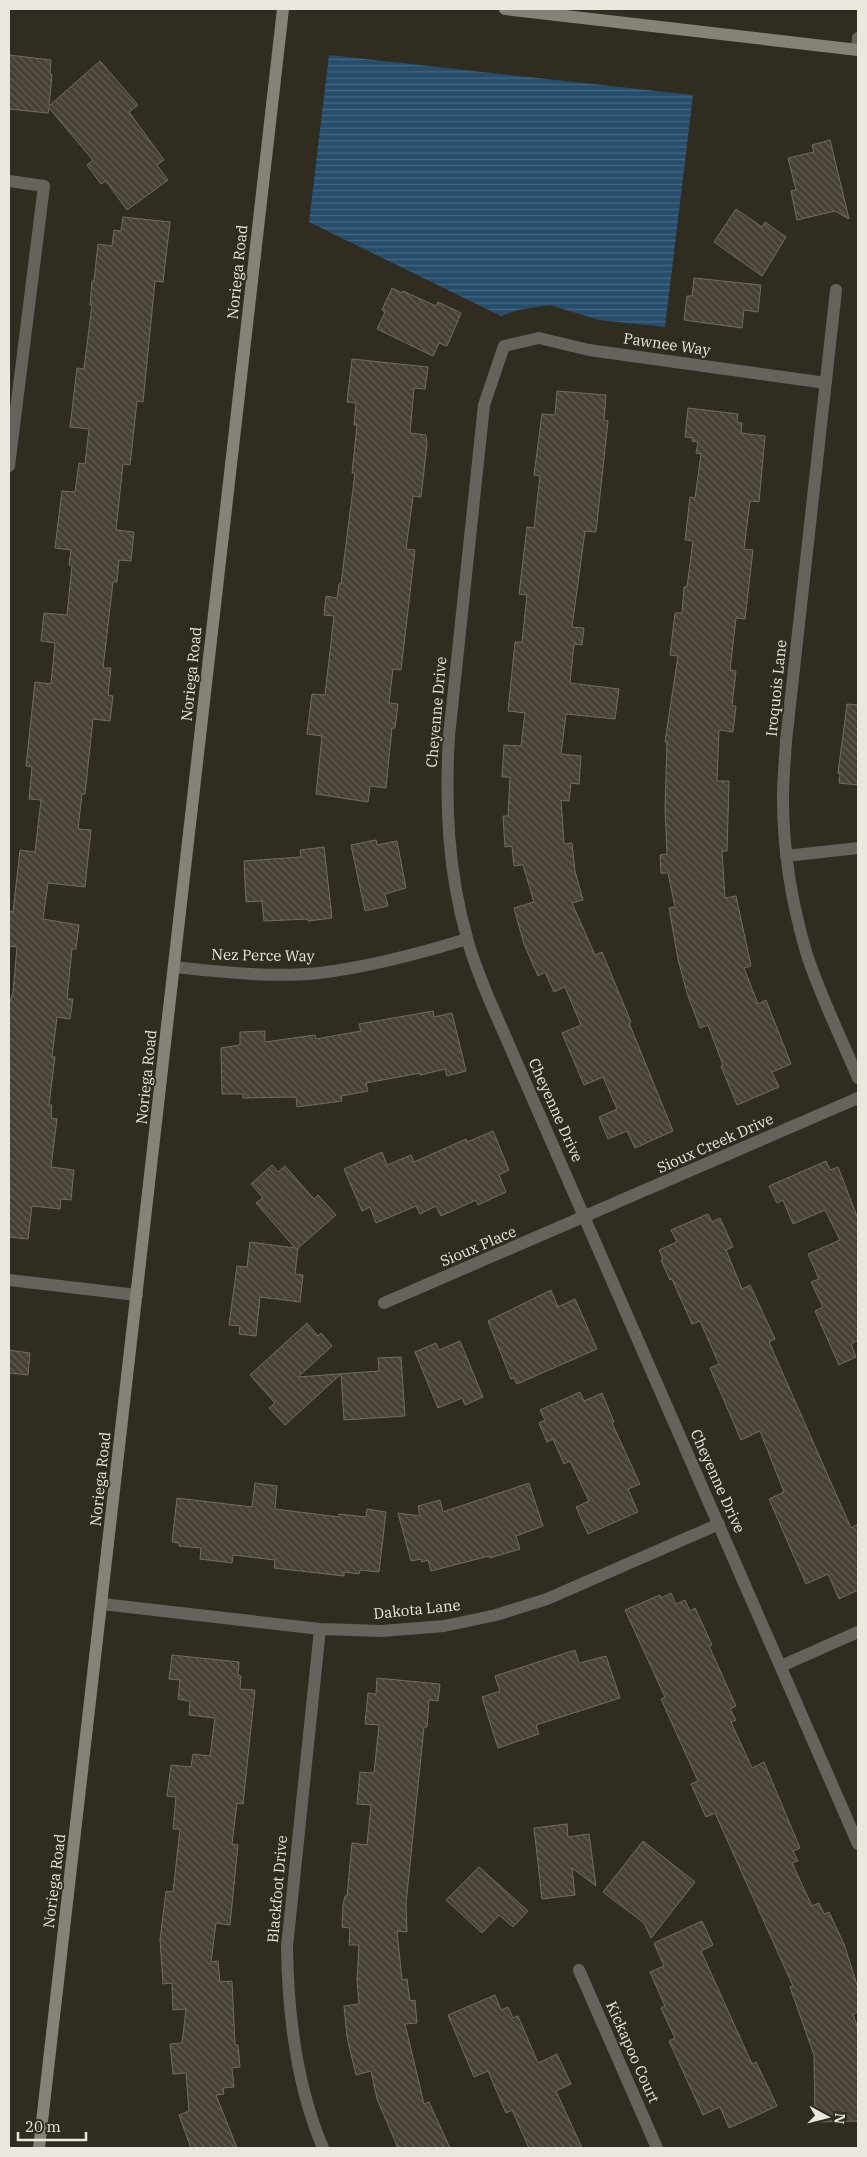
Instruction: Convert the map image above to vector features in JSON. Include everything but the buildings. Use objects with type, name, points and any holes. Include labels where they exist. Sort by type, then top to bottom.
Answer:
[{"type":"street","name":"Noriega Road","points":[[39,2148],[283,9]]},
{"type":"street","points":[[505,9],[858,46]]},
{"type":"street","points":[[9,181],[44,186],[9,466]]},
{"type":"street","name":"Iroquois Lane","points":[[836,290],[786,741],[783,798],[786,856],[794,906],[808,956],[826,1004],[858,1078]]},
{"type":"street","name":"Pawnee Way","points":[[504,346],[539,338],[589,350],[826,383]]},
{"type":"street","name":"Cheyenne Drive","points":[[504,346],[484,404],[447,779],[448,839],[455,889],[467,939],[489,999],[858,1844]]},
{"type":"street","points":[[786,856],[858,848]]},
{"type":"street","name":"Nez Perce Way","points":[[174,967],[266,974],[318,973],[368,966],[467,939]]},
{"type":"street","name":"Sioux Creek Drive","points":[[585,1218],[858,1098]]},
{"type":"street","name":"Sioux Place","points":[[384,1303],[585,1218]]},
{"type":"street","points":[[9,1280],[137,1295]]},
{"type":"street","name":"Dakota Lane","points":[[102,1604],[320,1629],[382,1631],[444,1626],[496,1615],[547,1599],[719,1524]]},
{"type":"street","name":"Blackfoot Drive","points":[[320,1629],[287,1947],[292,2036],[301,2079],[323,2148]]},
{"type":"street","points":[[781,1666],[858,1632]]},
{"type":"street","name":"Kickapoo Court","points":[[579,1970],[657,2148]]},
{"type":"water","points":[[329,55],[693,95],[665,327],[599,320],[550,305],[518,310],[501,316],[309,222]]}]
